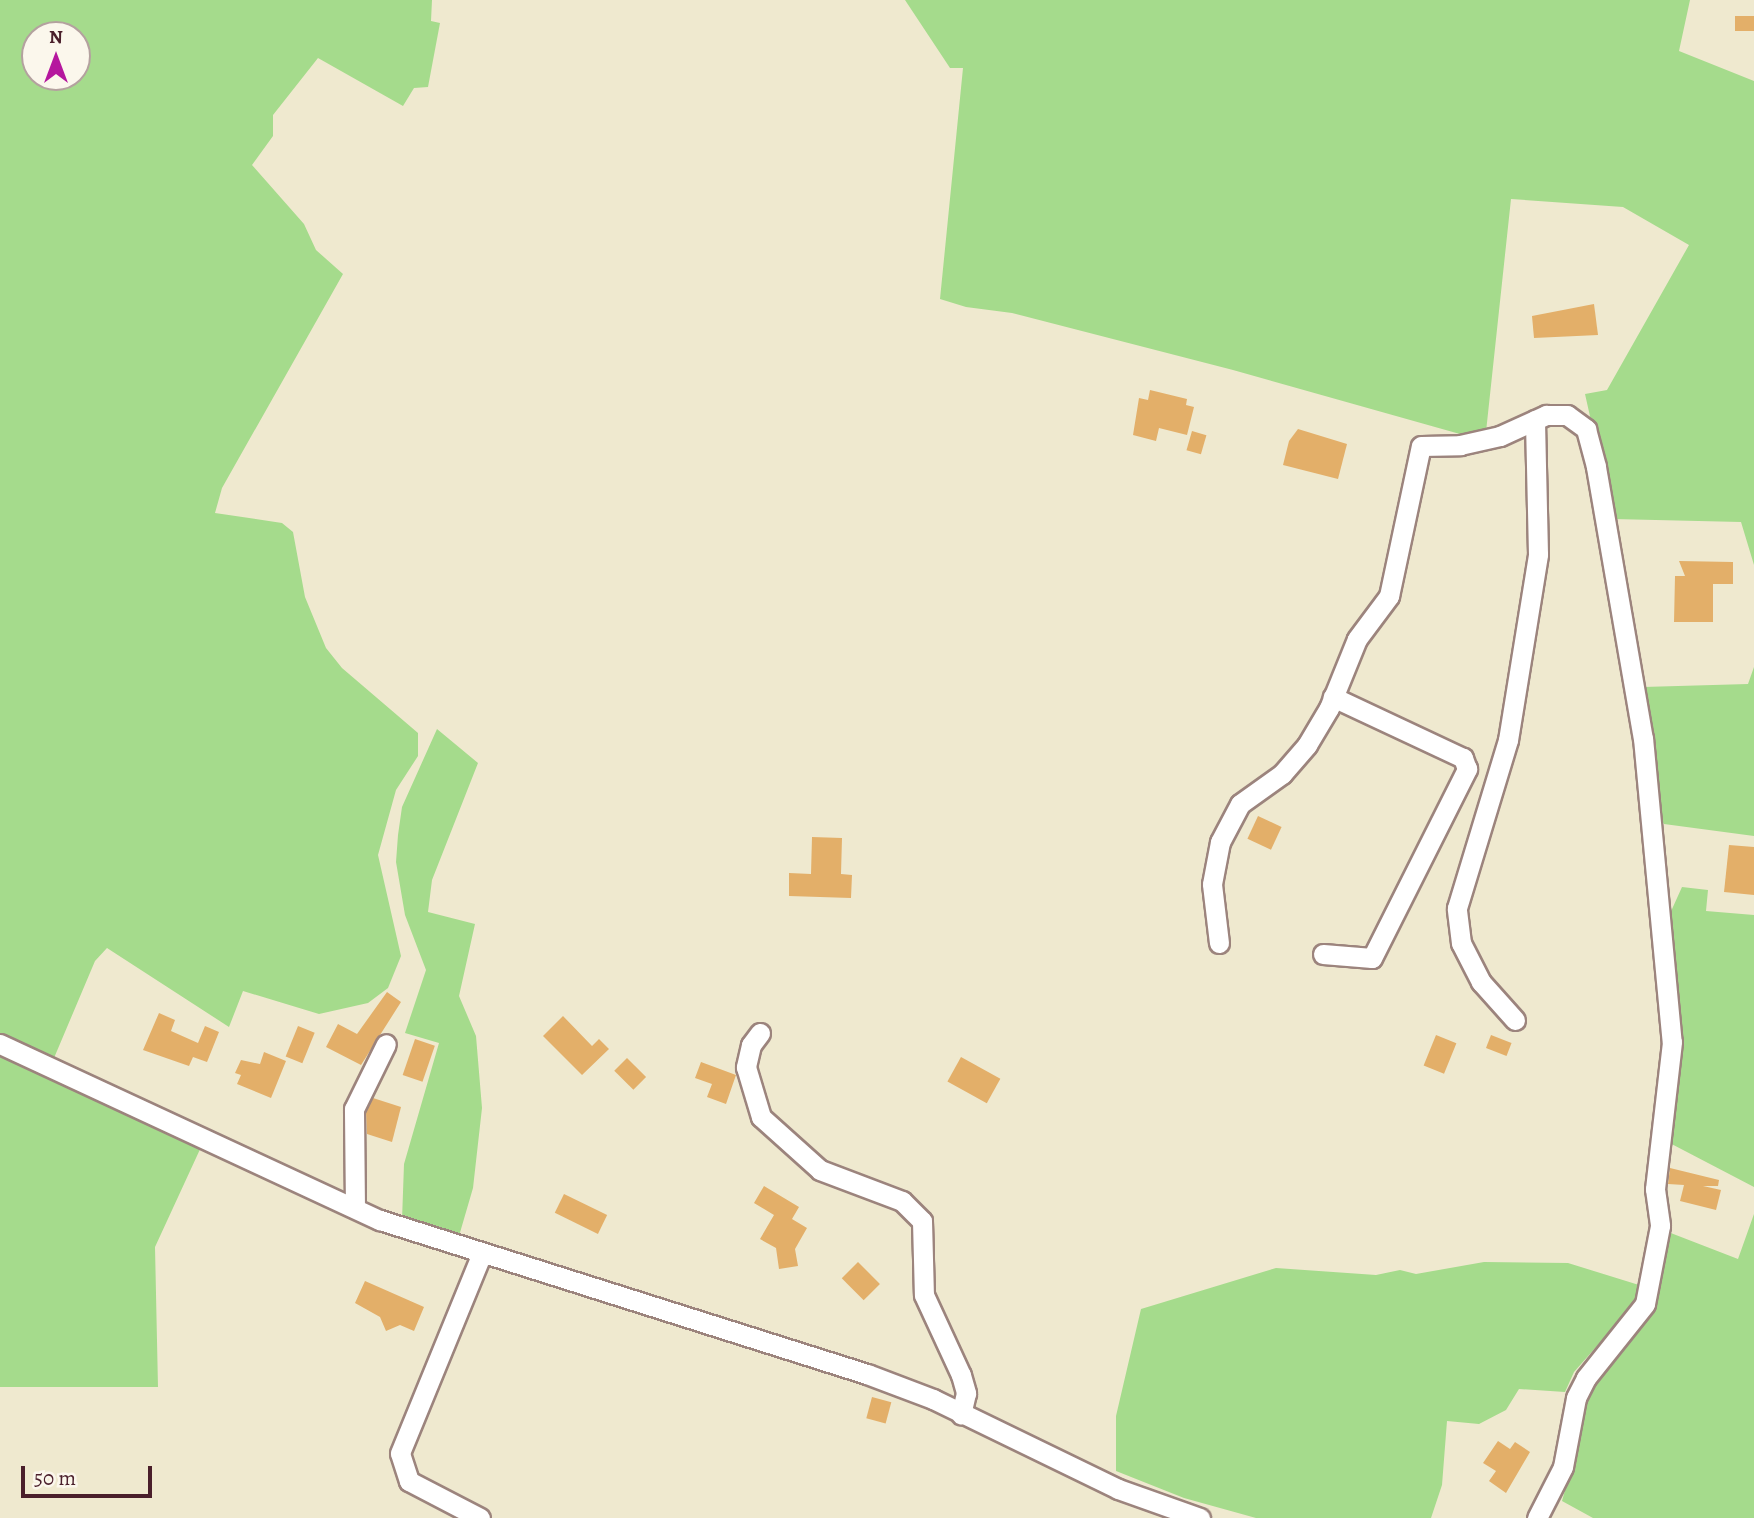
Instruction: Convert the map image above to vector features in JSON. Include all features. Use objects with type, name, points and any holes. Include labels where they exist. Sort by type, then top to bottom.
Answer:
[{"type":"street","points":[[1219,943],[1213,874],[1228,822],[1240,804],[1282,774],[1307,745],[1333,697],[1357,639],[1389,596],[1421,446],[1460,446],[1500,436],[1546,415],[1567,415],[1586,429],[1596,467],[1643,738],[1672,1042],[1655,1189],[1660,1226],[1647,1293],[1623,1337],[1586,1378],[1576,1398],[1563,1467],[1537,1518]]},
{"type":"street","points":[[1515,1020],[1481,982],[1461,943],[1457,908],[1508,740],[1538,554],[1535,421]]},
{"type":"street","points":[[1323,954],[1372,958],[1467,769],[1463,758],[1333,697]]},
{"type":"street","points":[[760,1033],[751,1045],[746,1067],[761,1117],[820,1170],[902,1201],[922,1221],[924,1294],[961,1375],[966,1393],[961,1414]]},
{"type":"street","points":[[0,1044],[355,1208],[430,1238],[867,1374],[961,1414],[1118,1489],[1200,1518]]},
{"type":"street","points":[[355,1208],[354,1109],[386,1044]]},
{"type":"street","points":[[480,1518],[409,1481],[400,1453],[482,1253]]},
{"type":"green space","points":[[0,0],[432,0],[431,21],[440,23],[428,87],[414,88],[403,106],[318,58],[273,115],[273,136],[252,165],[304,224],[316,250],[343,274],[222,488],[215,513],[282,523],[293,532],[305,597],[326,648],[342,668],[418,733],[418,756],[396,790],[378,855],[401,956],[388,988],[368,1003],[319,1014],[243,991],[229,1027],[107,948],[95,961],[54,1058],[0,1034]]},
{"type":"green space","points":[[905,0],[1690,0],[1679,51],[1754,81],[1754,565],[1741,522],[1613,519],[1585,394],[1607,390],[1689,245],[1623,207],[1511,199],[1486,432],[1467,436],[1233,370],[1012,313],[966,307],[940,299],[963,68],[950,68]]},
{"type":"green space","points":[[1754,667],[1754,836],[1664,824],[1658,815],[1643,687],[1748,684]]},
{"type":"green space","points":[[437,729],[478,763],[432,880],[428,912],[475,924],[459,996],[476,1036],[482,1108],[473,1188],[459,1236],[402,1220],[404,1164],[439,1043],[405,1033],[426,970],[405,915],[396,862],[402,807]]},
{"type":"green space","points":[[1682,887],[1708,890],[1706,911],[1754,915],[1754,1187],[1662,1139],[1680,1026],[1668,918]]},
{"type":"green space","points":[[0,1053],[202,1145],[155,1247],[158,1387],[0,1387]]},
{"type":"green space","points":[[1754,1214],[1754,1518],[1593,1518],[1562,1501],[1578,1444],[1583,1396],[1646,1313],[1659,1284],[1666,1246],[1663,1230],[1738,1259]]},
{"type":"green space","points":[[1484,1262],[1568,1263],[1639,1285],[1633,1305],[1574,1372],[1565,1392],[1519,1389],[1506,1410],[1479,1424],[1447,1421],[1442,1485],[1431,1518],[1256,1518],[1184,1498],[1116,1471],[1116,1416],[1141,1309],[1276,1268],[1376,1275],[1400,1270],[1416,1274]]},
{"type":"building","points":[[1735,16],[1754,16],[1754,31],[1735,31]]},
{"type":"building","points":[[1594,304],[1598,335],[1534,338],[1532,316]]},
{"type":"building","points":[[1150,390],[1187,399],[1186,405],[1194,407],[1187,435],[1159,428],[1156,441],[1133,435],[1139,398],[1148,400]]},
{"type":"building","points":[[1298,429],[1347,444],[1338,479],[1283,465],[1289,441]]},
{"type":"building","points":[[1192,431],[1206,435],[1201,454],[1186,450]]},
{"type":"building","points":[[1679,561],[1733,562],[1733,584],[1713,584],[1713,622],[1674,622],[1675,576],[1685,576]]},
{"type":"building","points":[[1258,816],[1282,827],[1271,850],[1247,839]]},
{"type":"building","points":[[812,837],[842,838],[841,874],[852,875],[851,898],[789,896],[789,873],[811,874]]},
{"type":"building","points":[[1729,845],[1754,847],[1754,895],[1724,892]]},
{"type":"building","points":[[387,992],[401,1002],[361,1065],[326,1047],[338,1024],[357,1034]]},
{"type":"building","points":[[159,1013],[175,1020],[171,1031],[198,1043],[205,1026],[219,1032],[207,1062],[193,1057],[189,1066],[143,1050]]},
{"type":"building","points":[[563,1016],[592,1046],[599,1039],[609,1049],[582,1075],[543,1036]]},
{"type":"building","points":[[298,1026],[315,1033],[302,1063],[286,1057]]},
{"type":"building","points":[[1436,1035],[1456,1043],[1444,1074],[1424,1066]]},
{"type":"building","points":[[1491,1035],[1512,1043],[1507,1056],[1486,1048]]},
{"type":"building","points":[[415,1039],[435,1046],[422,1082],[403,1075]]},
{"type":"building","points":[[264,1052],[286,1061],[271,1098],[237,1084],[241,1075],[235,1073],[241,1060],[260,1064]]},
{"type":"building","points":[[961,1057],[1000,1079],[987,1103],[947,1081]]},
{"type":"building","points":[[627,1058],[646,1077],[633,1090],[614,1071]]},
{"type":"building","points":[[701,1062],[736,1075],[726,1104],[707,1097],[712,1084],[695,1078]]},
{"type":"building","points":[[373,1098],[401,1107],[392,1142],[367,1134],[366,1112]]},
{"type":"building","points":[[1670,1168],[1719,1180],[1718,1186],[1703,1186],[1721,1190],[1716,1210],[1680,1201],[1684,1185],[1668,1184]]},
{"type":"building","points":[[764,1186],[799,1207],[792,1219],[807,1228],[795,1249],[798,1266],[779,1269],[776,1248],[760,1239],[774,1215],[754,1203]]},
{"type":"building","points":[[564,1194],[607,1215],[598,1234],[555,1213]]},
{"type":"building","points":[[858,1262],[880,1284],[864,1300],[842,1278]]},
{"type":"building","points":[[365,1281],[424,1307],[414,1331],[400,1325],[386,1331],[380,1317],[355,1303]]},
{"type":"building","points":[[872,1397],[891,1402],[886,1423],[866,1418]]},
{"type":"building","points":[[1498,1441],[1510,1449],[1515,1442],[1530,1452],[1506,1493],[1489,1481],[1496,1471],[1483,1463]]}]
